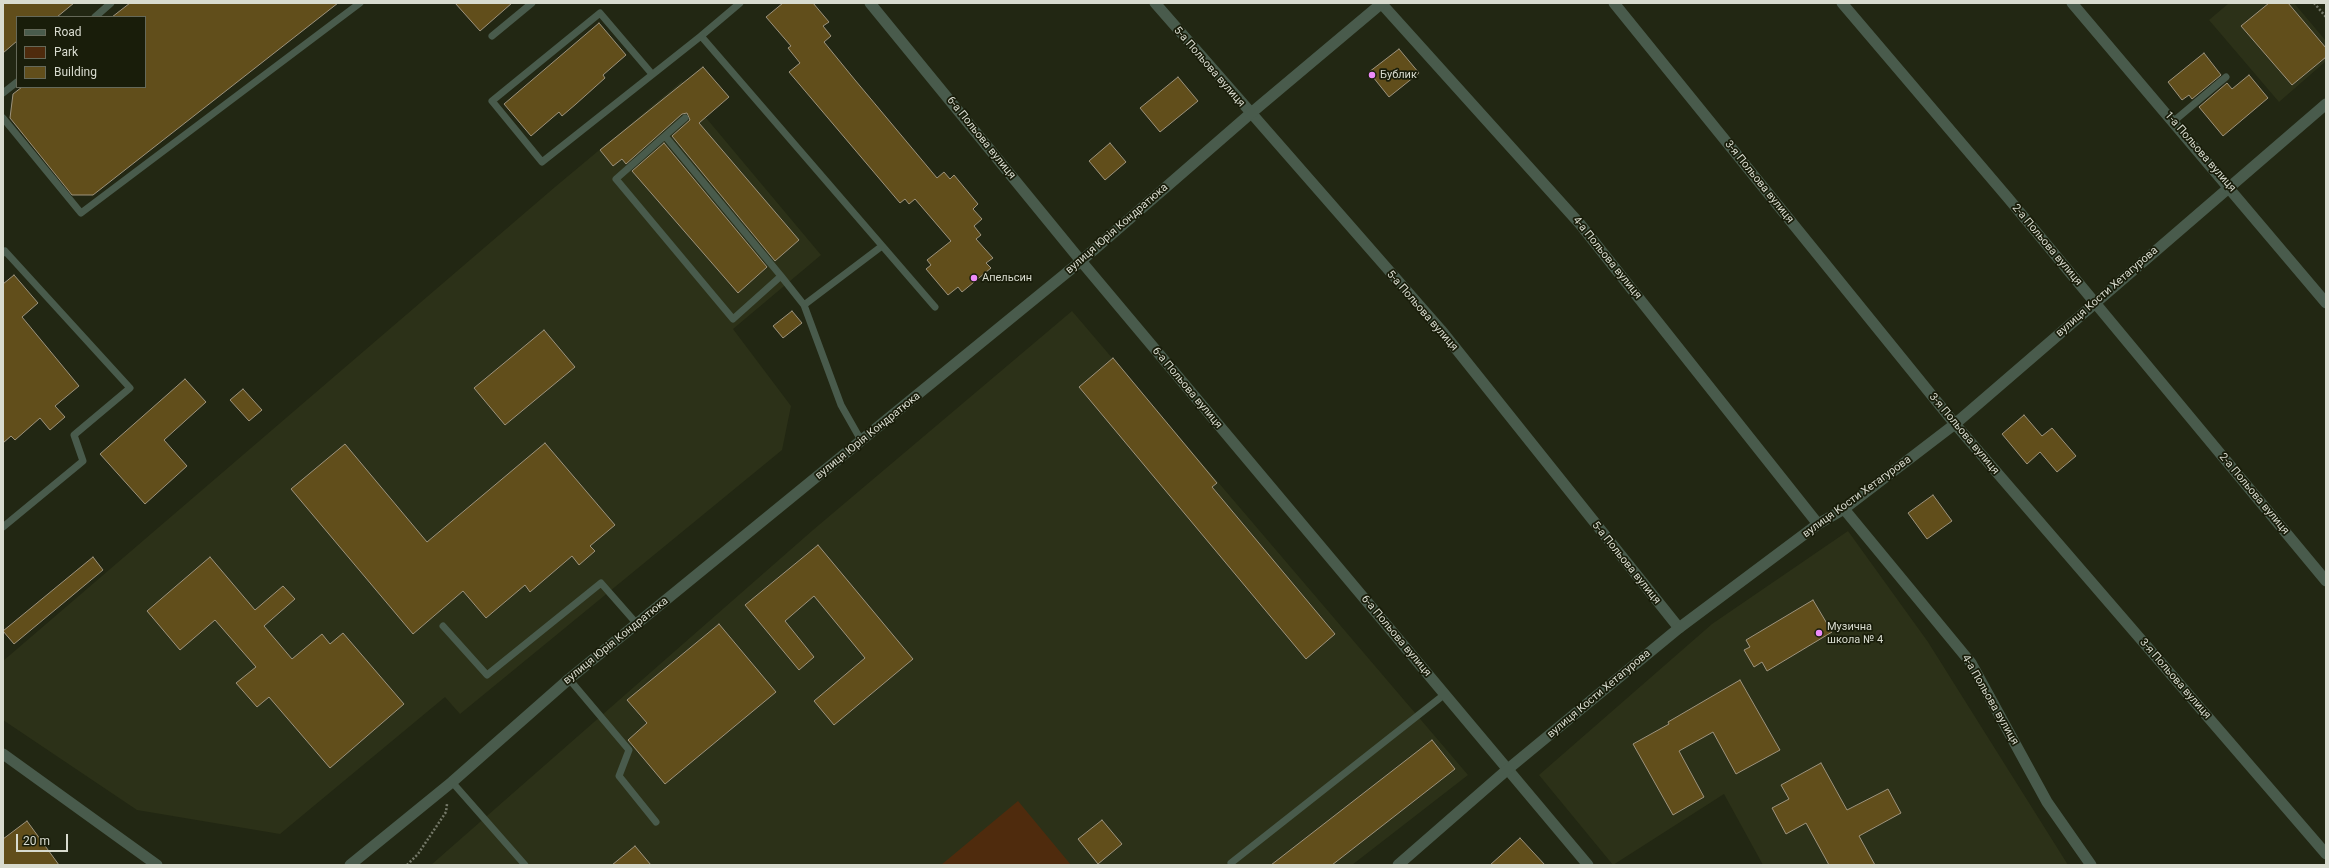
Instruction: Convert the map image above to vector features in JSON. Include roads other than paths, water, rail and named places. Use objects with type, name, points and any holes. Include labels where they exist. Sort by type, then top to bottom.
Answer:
[{"type":"street","name":"6-а Польова вулиця","points":[[870,3],[1081,261],[1588,865]]},
{"type":"street","name":"5-а Польова вулиця","points":[[1155,3],[1250,114],[1441,330],[1679,628]]},
{"type":"street","name":"вулиця Юрія Кондратюка","points":[[350,865],[452,782],[569,679],[862,442],[1081,261],[1250,114],[1382,3]]},
{"type":"street","name":"4-а Польова вулиця","points":[[1382,3],[1580,224],[1818,524]]},
{"type":"street","name":"3-я Польова вулиця","points":[[1614,3],[1955,424],[2326,854]]},
{"type":"street","name":"2-а Польова вулиця","points":[[1842,3],[2326,581]]},
{"type":"street","name":"1-а Польова вулиця","points":[[2072,3],[2174,121],[2326,302]]},
{"type":"street","name":"вулиця Кости Хетагурова","points":[[1398,865],[1508,769],[1679,628],[1818,524],[1844,509],[1955,424],[2229,186],[2326,104]]},
{"type":"street","name":"4-а Польова вулиця","points":[[1844,509],[1971,663],[2047,802],[2091,865]]},
{"type":"street","points":[[3,754],[158,865]]},
{"type":"lane","points":[[95,16],[111,3]]},
{"type":"lane","points":[[3,118],[81,213],[360,3]]},
{"type":"lane","points":[[492,36],[532,3]]},
{"type":"lane","points":[[652,74],[600,13],[492,101],[542,162],[701,36],[740,3]]},
{"type":"lane","points":[[701,36],[935,307]]},
{"type":"lane","points":[[2174,121],[2226,77]]},
{"type":"lane","points":[[3,93],[16,83]]},
{"type":"lane","points":[[685,118],[616,179],[733,319],[781,276]]},
{"type":"lane","points":[[665,136],[804,305],[841,405],[862,442]]},
{"type":"lane","points":[[804,305],[882,246]]},
{"type":"lane","points":[[3,253],[4,252],[130,388],[74,435],[83,461],[3,526]]},
{"type":"lane","points":[[442,626],[487,675],[600,583],[637,624]]},
{"type":"lane","points":[[569,679],[628,750],[619,776],[656,822]]},
{"type":"lane","points":[[1231,863],[1445,694]]},
{"type":"lane","points":[[452,782],[525,865]]},
{"type":"place","name":"Бублик","points":[[1372,75]]},
{"type":"place","name":"Апельсин","points":[[974,278]]},
{"type":"place","name":"Музична школа № 4","points":[[1819,633]]}]
